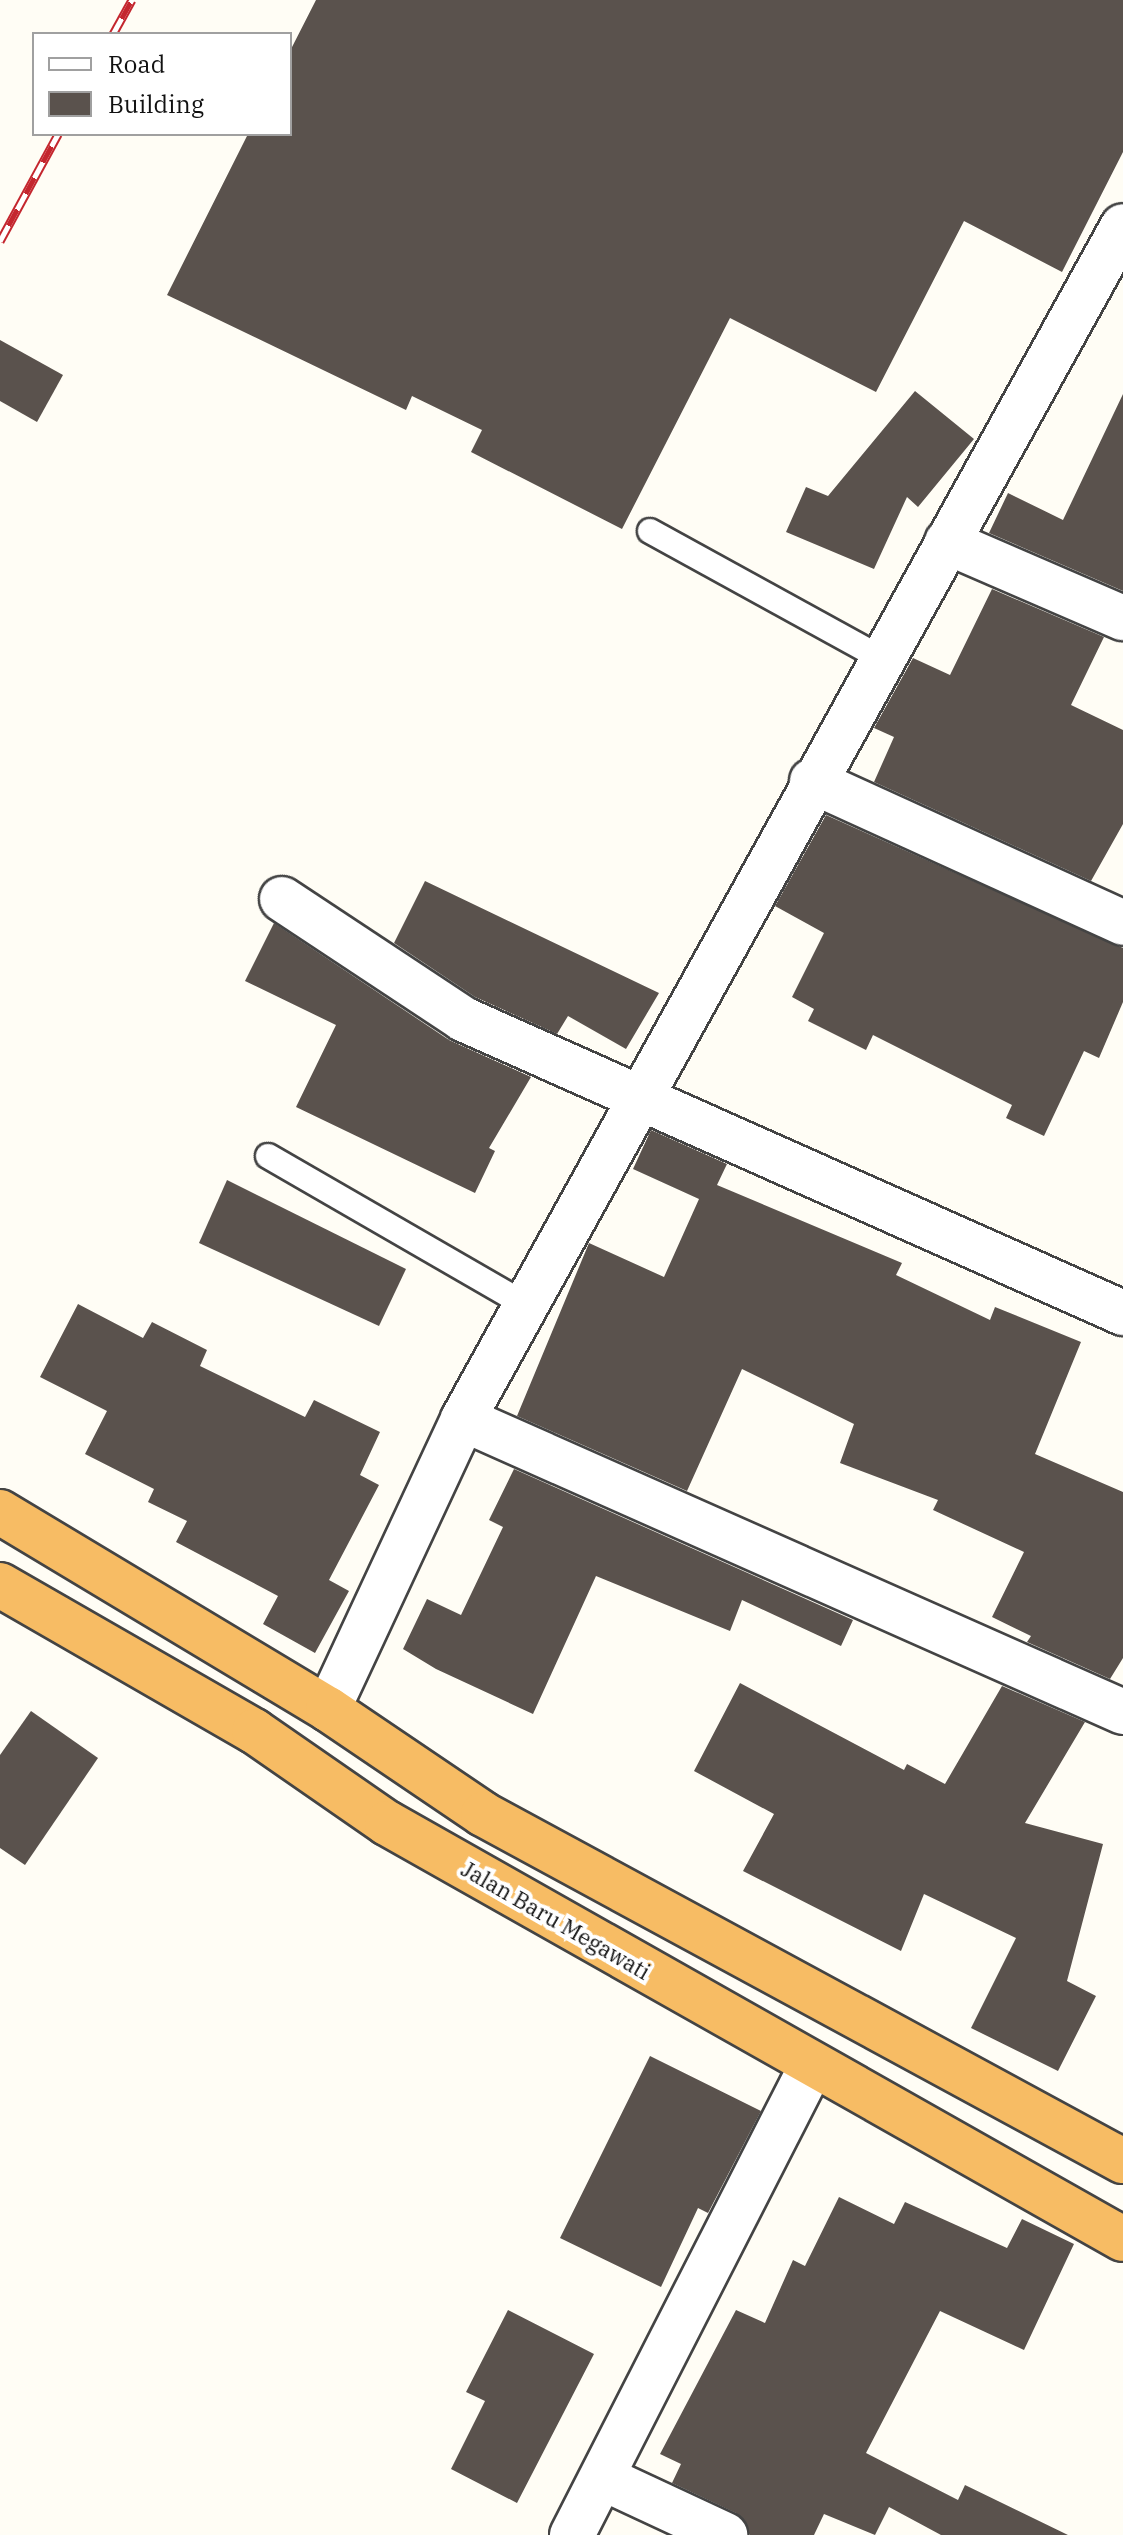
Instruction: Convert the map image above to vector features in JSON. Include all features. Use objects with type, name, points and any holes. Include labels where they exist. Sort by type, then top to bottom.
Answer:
[{"type":"highway","points":[[0,1512],[328,1709],[483,1814],[1123,2161]]},
{"type":"highway","name":"Jalan Baru Megawati","points":[[0,1585],[254,1731],[387,1823],[811,2067],[1123,2239]]},
{"type":"street","points":[[328,1709],[463,1419],[812,781],[1123,226]]},
{"type":"street","points":[[947,542],[1123,618]]},
{"type":"street","points":[[812,781],[1123,923]]},
{"type":"street","points":[[282,899],[463,1019],[1123,1313]]},
{"type":"street","points":[[463,1419],[1123,1712]]},
{"type":"street","points":[[572,2535],[811,2067]]},
{"type":"street","points":[[603,2478],[725,2535]]},
{"type":"lane","points":[[650,531],[881,658]]},
{"type":"lane","points":[[268,1156],[526,1305]]},
{"type":"building","points":[[316,0],[1123,0],[1123,152],[1062,272],[964,221],[876,392],[730,318],[622,529],[471,452],[482,430],[412,396],[406,410],[167,295],[247,136],[292,136],[292,47]]},
{"type":"building","points":[[0,340],[63,375],[37,422],[0,401]]},
{"type":"building","points":[[915,391],[974,439],[918,507],[907,497],[874,569],[786,532],[806,487],[828,496]]},
{"type":"building","points":[[1123,394],[1123,591],[989,533],[1008,493],[1063,520]]},
{"type":"building","points":[[992,589],[1104,637],[1071,705],[1123,730],[1123,824],[1091,881],[874,782],[894,737],[874,728],[913,658],[950,675]]},
{"type":"building","points":[[826,815],[1123,948],[1123,1002],[1099,1058],[1084,1051],[1044,1136],[1006,1118],[1012,1105],[873,1035],[866,1050],[808,1021],[814,1009],[792,997],[824,933],[775,906]]},
{"type":"building","points":[[425,881],[659,993],[626,1049],[568,1016],[557,1034],[475,997],[394,943]]},
{"type":"building","points":[[274,923],[449,1040],[531,1077],[489,1148],[495,1151],[475,1193],[296,1107],[336,1025],[245,981]]},
{"type":"building","points":[[651,1130],[727,1164],[717,1185],[902,1263],[896,1275],[990,1320],[995,1307],[1081,1342],[1035,1454],[1123,1492],[1123,1658],[1110,1679],[1027,1642],[1031,1636],[992,1617],[1024,1552],[933,1510],[938,1500],[840,1463],[854,1424],[742,1369],[687,1491],[517,1416],[589,1243],[664,1277],[699,1199],[633,1169]]},
{"type":"building","points":[[227,1180],[406,1269],[379,1326],[199,1243]]},
{"type":"building","points":[[78,1304],[143,1338],[152,1322],[207,1350],[200,1366],[305,1417],[314,1400],[380,1432],[360,1475],[379,1485],[329,1580],[349,1591],[315,1653],[263,1624],[278,1596],[176,1542],[187,1521],[148,1502],[154,1489],[85,1454],[107,1411],[40,1377]]},
{"type":"building","points":[[514,1469],[853,1620],[841,1646],[742,1600],[730,1631],[596,1576],[533,1714],[436,1669],[403,1649],[427,1599],[461,1615],[503,1527],[489,1520]]},
{"type":"building","points":[[740,1683],[904,1770],[907,1764],[945,1784],[1002,1686],[1085,1722],[1025,1823],[1103,1844],[1067,1981],[1096,1996],[1058,2071],[971,2028],[1016,1938],[924,1894],[901,1951],[743,1871],[774,1814],[694,1771]]},
{"type":"building","points":[[31,1711],[98,1758],[25,1865],[0,1848],[0,1755]]},
{"type":"building","points":[[650,2056],[761,2111],[708,2213],[698,2208],[661,2287],[560,2238]]},
{"type":"building","points":[[839,2197],[894,2224],[905,2202],[1007,2248],[1022,2219],[1074,2244],[1024,2350],[940,2311],[866,2453],[958,2500],[965,2485],[1068,2535],[941,2535],[889,2507],[875,2535],[824,2514],[814,2535],[750,2535],[736,2513],[672,2483],[681,2464],[660,2454],[736,2310],[765,2323],[793,2260],[805,2266]]},
{"type":"building","points":[[508,2310],[594,2354],[517,2503],[451,2469],[485,2401],[466,2392]]},
{"type":"railway","points":[[114,32],[132,0]]},
{"type":"railway","points":[[0,241],[57,136]]}]
